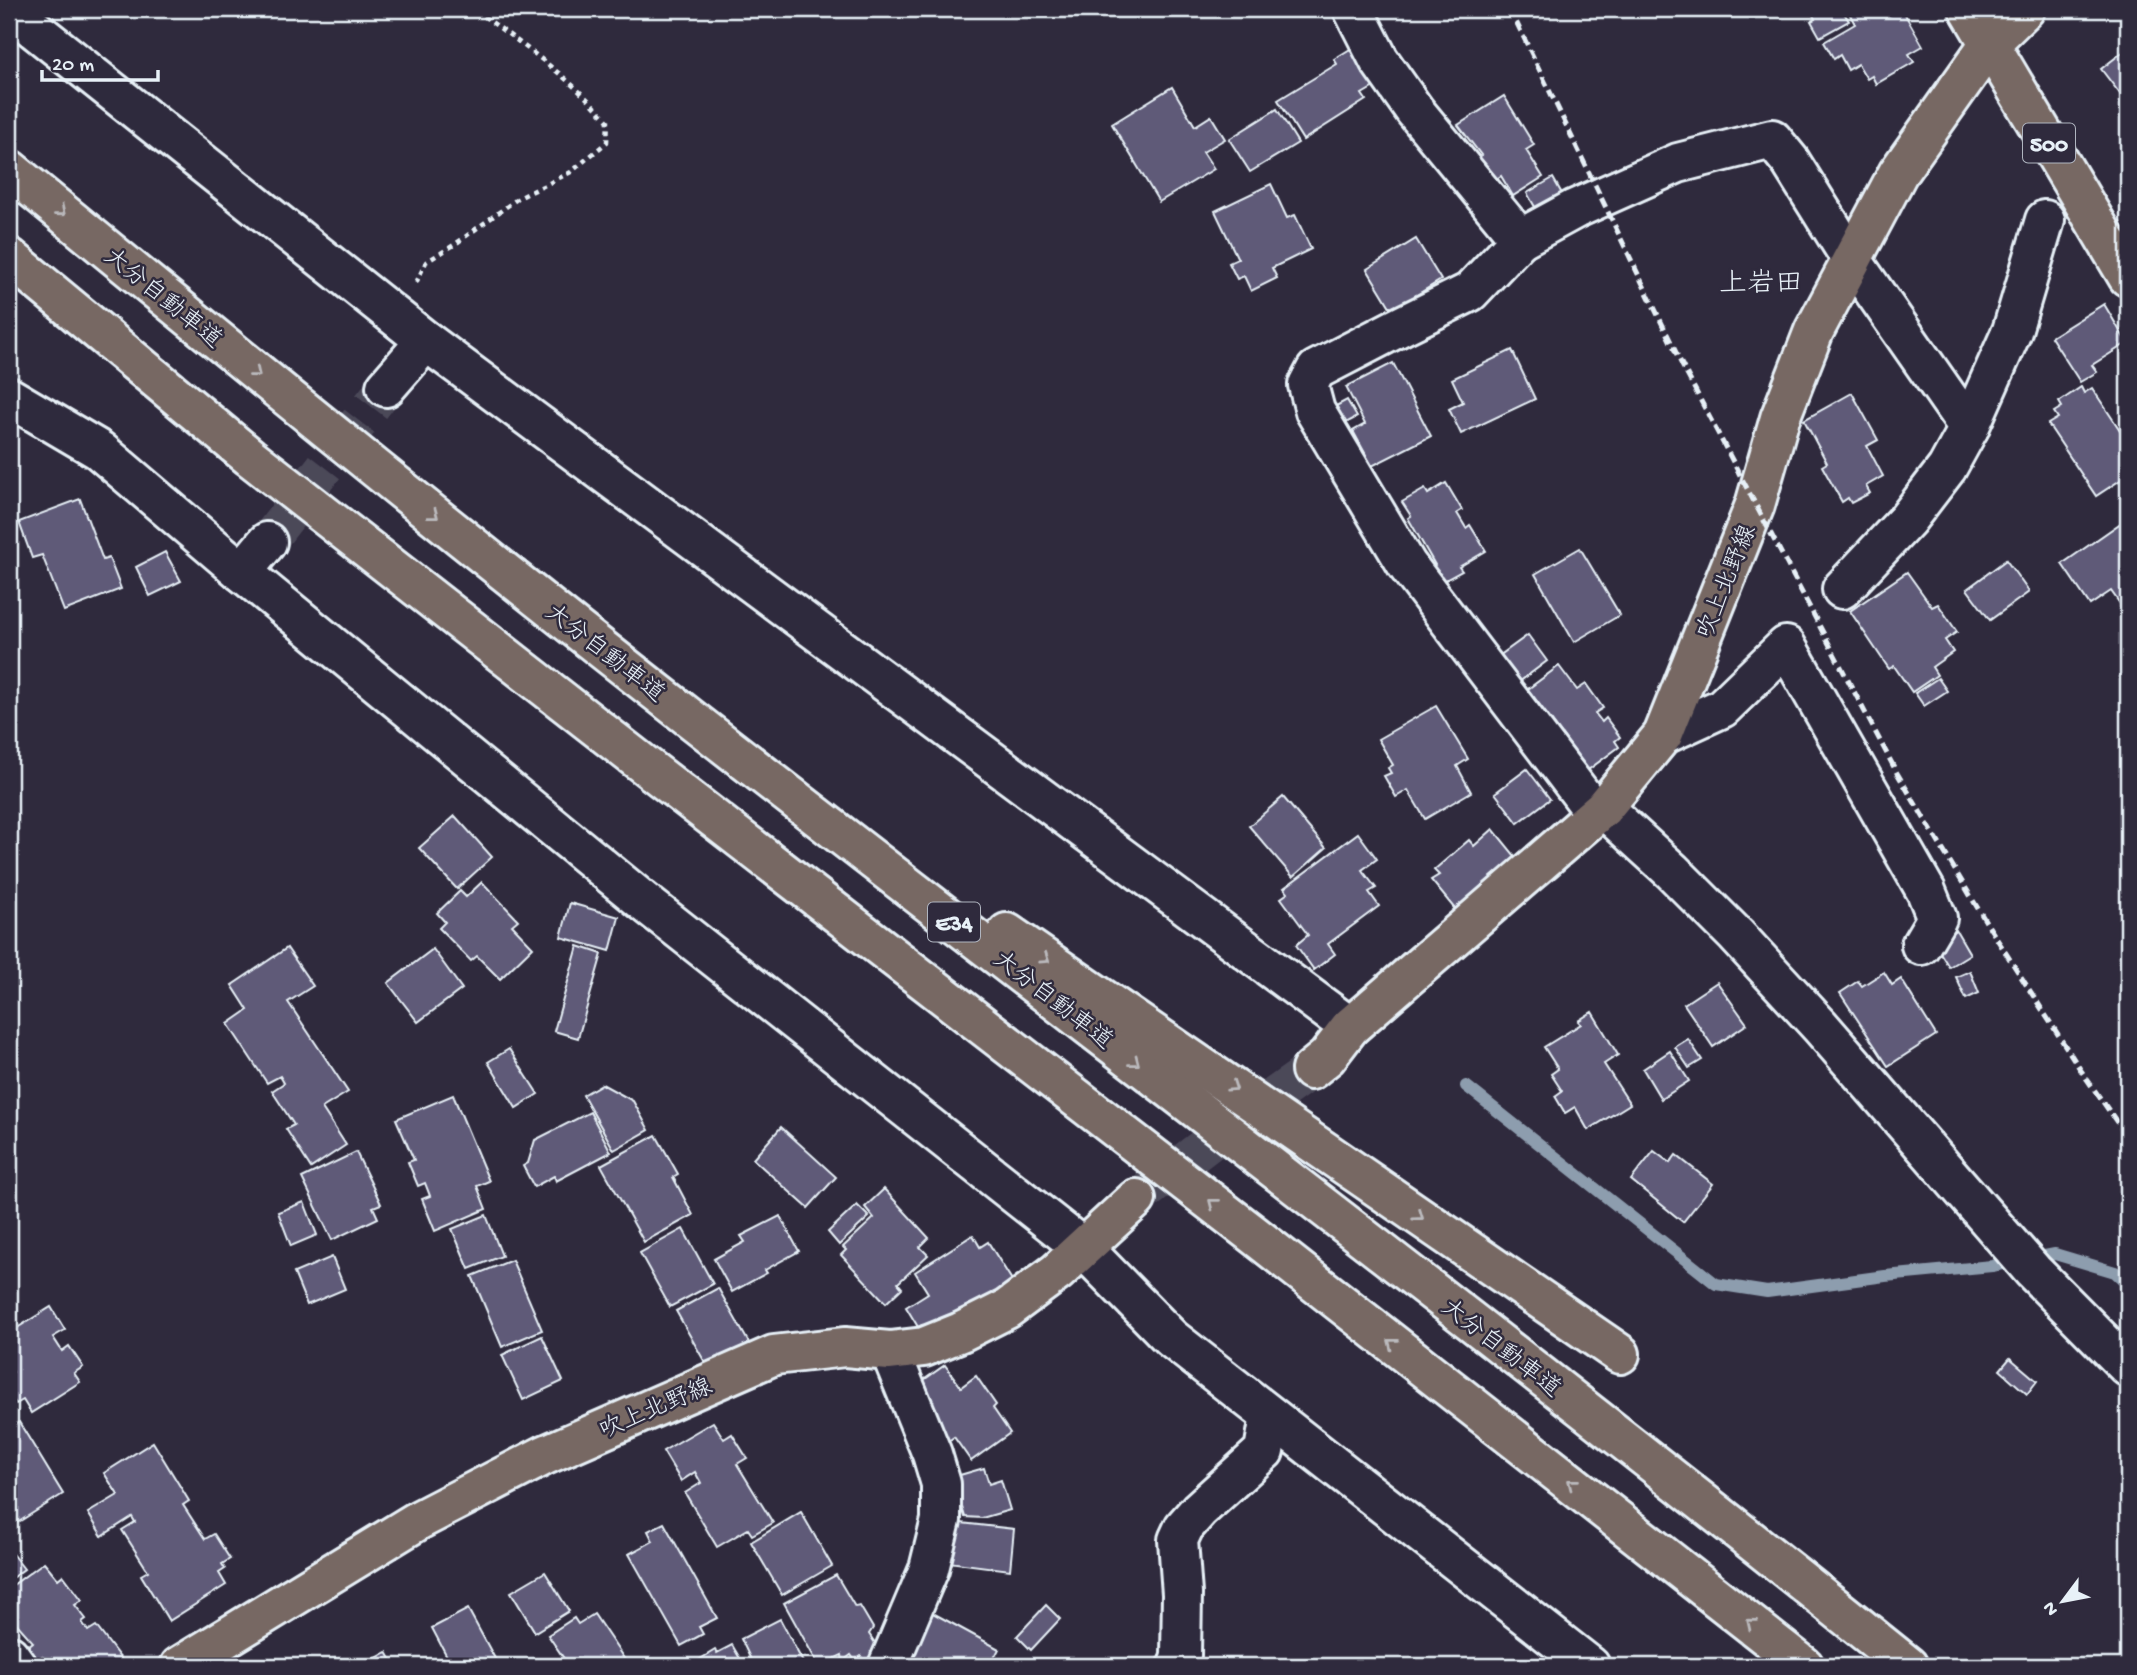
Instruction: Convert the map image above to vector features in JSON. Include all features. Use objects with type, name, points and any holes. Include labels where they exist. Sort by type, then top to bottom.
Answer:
[{"type":"main road","name":"500","points":[[1969,9],[2128,277]]},
{"type":"main road","name":"吹上北野線","points":[[1311,1070],[1326,1057],[1350,1027],[1600,811],[1664,735],[1755,505],[1780,418],[1814,331],[1898,173],[1990,43],[2025,9]]},
{"type":"main road","name":"大分自動車道","points":[[9,169],[292,402],[684,714],[1360,1236],[1783,1565],[1908,1666]]},
{"type":"main road","name":"E34","points":[[9,257],[261,466],[642,764],[1254,1235],[1804,1666]]},
{"type":"main road","points":[[684,714],[1620,1354]]},
{"type":"main road","name":"吹上北野線","points":[[180,1666],[419,1520],[545,1455],[774,1356],[845,1347],[890,1351],[924,1347],[961,1332],[1007,1309],[1057,1272],[1136,1199]]},
{"type":"street","points":[[9,9],[412,330],[1350,1027]]},
{"type":"street","points":[[1353,9],[1379,60],[1415,111],[1520,239]]},
{"type":"street","points":[[1969,428],[1852,260],[1790,161],[1772,139],[1678,163],[1575,209],[1520,239],[1471,292],[1316,370],[1308,385],[1315,411],[1407,565],[1600,811],[1672,871],[1736,935],[1820,1026],[2033,1271],[2128,1367]]},
{"type":"street","points":[[1842,589],[1907,520],[1947,468],[1969,428],[2012,331],[2045,220]]},
{"type":"street","points":[[386,387],[412,330]]},
{"type":"street","points":[[9,397],[99,450],[242,572],[643,901],[1083,1248],[1171,1338],[1590,1666]]},
{"type":"street","points":[[242,572],[267,542]]},
{"type":"street","points":[[1664,735],[1722,708],[1786,646],[1926,891],[1937,918],[1921,945]]},
{"type":"street","points":[[888,1666],[929,1569],[941,1520],[940,1483],[935,1464],[890,1351]]},
{"type":"street","points":[[1178,1666],[1181,1656],[1182,1594],[1178,1540],[1184,1527],[1199,1510],[1264,1451],[1270,1416]]},
{"type":"street","points":[[9,1655],[17,1666]]},
{"type":"path","points":[[412,330],[426,261],[454,245],[517,200],[571,172],[607,142],[608,121],[586,96],[474,9]]},
{"type":"building","points":[[1810,9],[1852,9],[1844,13],[1849,21],[1820,37],[1811,21],[1815,19]]},
{"type":"building","points":[[1861,9],[1882,9],[1887,17],[1902,9],[1923,46],[1909,54],[1914,62],[1876,84],[1872,76],[1867,79],[1858,64],[1848,70],[1840,55],[1834,59],[1824,42],[1855,24],[1850,15]]},
{"type":"building","points":[[1355,46],[1379,84],[1362,94],[1366,100],[1303,140],[1278,100],[1337,64],[1334,59]]},
{"type":"building","points":[[2128,48],[2128,102],[2127,103],[2101,69]]},
{"type":"building","points":[[1172,87],[1195,126],[1211,116],[1225,139],[1203,152],[1214,169],[1159,202],[1112,124]]},
{"type":"building","points":[[1504,96],[1534,145],[1526,150],[1543,177],[1513,196],[1501,176],[1492,182],[1477,158],[1481,155],[1458,125]]},
{"type":"building","points":[[1277,109],[1298,143],[1250,172],[1229,139]]},
{"type":"building","points":[[1553,178],[1565,199],[1539,214],[1527,193]]},
{"type":"building","points":[[1271,184],[1287,218],[1295,215],[1311,249],[1272,268],[1277,278],[1251,291],[1244,276],[1237,279],[1229,263],[1238,259],[1215,211]]},
{"type":"building","points":[[1416,239],[1441,280],[1392,310],[1367,269]]},
{"type":"building","points":[[2104,304],[2127,343],[2092,365],[2097,372],[2080,382],[2051,337]]},
{"type":"building","points":[[1512,350],[1535,399],[1461,434],[1449,409],[1463,402],[1452,379]]},
{"type":"building","points":[[1393,363],[1431,436],[1372,466],[1353,431],[1365,424],[1346,387]]},
{"type":"building","points":[[2081,387],[2084,393],[2092,388],[2120,430],[2128,424],[2128,475],[2096,496],[2048,424],[2058,418],[2054,412],[2062,407],[2059,402]]},
{"type":"building","points":[[1852,393],[1878,440],[1867,446],[1883,476],[1866,486],[1870,493],[1851,503],[1848,498],[1842,502],[1822,466],[1827,463],[1804,420]]},
{"type":"building","points":[[1347,400],[1357,417],[1346,423],[1336,406]]},
{"type":"building","points":[[1446,483],[1462,510],[1457,513],[1466,528],[1470,525],[1486,551],[1459,567],[1462,571],[1442,582],[1432,567],[1435,565],[1408,518],[1411,516],[1402,502],[1425,489],[1428,494]]},
{"type":"building","points":[[80,499],[103,560],[109,558],[121,589],[64,611],[42,555],[32,558],[19,522]]},
{"type":"building","points":[[2128,518],[2128,600],[2121,605],[2111,591],[2090,605],[2062,564]]},
{"type":"building","points":[[1580,548],[1620,615],[1574,642],[1535,574]]},
{"type":"building","points":[[165,552],[181,581],[150,596],[136,567]]},
{"type":"building","points":[[2006,560],[2029,592],[1990,620],[1967,589]]},
{"type":"building","points":[[1907,572],[1932,607],[1938,604],[1957,632],[1945,640],[1953,652],[1932,667],[1937,675],[1912,692],[1894,666],[1889,669],[1850,611]]},
{"type":"building","points":[[1528,635],[1547,661],[1519,682],[1499,656]]},
{"type":"building","points":[[1559,666],[1577,690],[1586,684],[1603,708],[1595,713],[1602,722],[1606,718],[1620,737],[1615,741],[1619,747],[1588,770],[1528,689]]},
{"type":"building","points":[[1938,678],[1947,691],[1924,706],[1915,693]]},
{"type":"building","points":[[1436,706],[1468,759],[1457,766],[1471,792],[1425,819],[1408,790],[1396,797],[1384,776],[1391,773],[1388,768],[1393,765],[1378,739]]},
{"type":"building","points":[[1527,769],[1550,799],[1518,823],[1495,793]]},
{"type":"building","points":[[1283,797],[1326,848],[1293,877],[1249,826]]},
{"type":"building","points":[[455,816],[492,857],[457,889],[419,848]]},
{"type":"building","points":[[1493,829],[1520,862],[1459,914],[1431,880],[1439,875],[1434,870],[1469,840],[1474,846]]},
{"type":"building","points":[[1358,833],[1377,859],[1362,870],[1376,888],[1369,892],[1379,906],[1328,944],[1335,954],[1314,970],[1296,945],[1308,935],[1281,898],[1288,893],[1284,888]]},
{"type":"building","points":[[482,882],[518,920],[512,925],[533,947],[500,979],[477,956],[471,961],[439,928],[445,922],[437,913],[460,891],[466,897]]},
{"type":"building","points":[[570,903],[619,917],[610,951],[561,937]]},
{"type":"building","points":[[1956,930],[1970,954],[1949,967],[1934,943]]},
{"type":"building","points":[[578,946],[602,954],[578,1038],[554,1031]]},
{"type":"building","points":[[287,948],[313,986],[288,1002],[348,1092],[322,1108],[346,1145],[311,1168],[286,1129],[294,1125],[272,1091],[284,1083],[280,1076],[267,1083],[228,1024],[248,1010],[232,985]]},
{"type":"building","points":[[433,949],[462,989],[418,1022],[388,983]]},
{"type":"building","points":[[1970,971],[1979,993],[1966,999],[1956,977]]},
{"type":"building","points":[[1884,972],[1892,985],[1901,979],[1936,1035],[1888,1066],[1840,993],[1858,981],[1862,986]]},
{"type":"building","points":[[1717,982],[1747,1024],[1713,1047],[1684,1004]]},
{"type":"building","points":[[1592,1012],[1618,1055],[1604,1064],[1630,1104],[1588,1130],[1575,1107],[1565,1113],[1555,1096],[1562,1091],[1551,1074],[1558,1069],[1544,1047],[1581,1024],[1578,1021]]},
{"type":"building","points":[[1688,1039],[1702,1060],[1689,1068],[1675,1047]]},
{"type":"building","points":[[509,1049],[538,1094],[516,1108],[488,1062]]},
{"type":"building","points":[[1670,1051],[1689,1081],[1661,1099],[1643,1069]]},
{"type":"building","points":[[602,1084],[633,1101],[649,1130],[614,1150],[583,1095]]},
{"type":"building","points":[[453,1095],[489,1181],[477,1186],[486,1209],[435,1231],[422,1199],[430,1196],[425,1183],[418,1186],[408,1162],[414,1160],[396,1119]]},
{"type":"building","points":[[590,1112],[611,1152],[556,1181],[554,1176],[534,1187],[523,1166],[528,1163],[535,1140]]},
{"type":"building","points":[[781,1127],[836,1177],[808,1208],[753,1159]]},
{"type":"building","points":[[656,1135],[678,1174],[673,1177],[693,1215],[644,1242],[601,1165]]},
{"type":"building","points":[[1654,1151],[1670,1163],[1676,1155],[1713,1184],[1683,1222],[1631,1180]]},
{"type":"building","points":[[356,1152],[381,1204],[373,1207],[378,1218],[332,1240],[302,1178]]},
{"type":"building","points":[[884,1189],[929,1238],[920,1247],[928,1255],[898,1283],[902,1288],[886,1303],[841,1255],[846,1250],[843,1247],[874,1218],[865,1207]]},
{"type":"building","points":[[304,1202],[317,1235],[291,1246],[278,1212]]},
{"type":"building","points":[[857,1205],[869,1217],[839,1245],[828,1232]]},
{"type":"building","points":[[486,1215],[502,1256],[469,1269],[452,1229]]},
{"type":"building","points":[[780,1216],[799,1251],[732,1292],[714,1259],[745,1242],[741,1236]]},
{"type":"building","points":[[683,1229],[713,1284],[670,1307],[640,1253]]},
{"type":"building","points":[[973,1235],[980,1247],[988,1242],[1015,1285],[973,1312],[969,1305],[927,1332],[922,1325],[918,1327],[906,1307],[928,1293],[915,1272]]},
{"type":"building","points":[[332,1257],[345,1289],[307,1305],[294,1273]]},
{"type":"building","points":[[512,1260],[542,1330],[502,1347],[472,1276]]},
{"type":"building","points":[[718,1288],[749,1343],[707,1366],[676,1311]]},
{"type":"building","points":[[51,1307],[65,1330],[53,1337],[62,1351],[69,1346],[83,1367],[74,1373],[80,1382],[31,1413],[23,1400],[16,1404],[9,1393],[9,1375],[13,1372],[9,1365],[9,1333]]},
{"type":"building","points":[[542,1336],[563,1381],[523,1400],[502,1355]]},
{"type":"building","points":[[2010,1358],[2037,1381],[2027,1394],[2000,1370]]},
{"type":"building","points":[[945,1365],[961,1387],[976,1376],[996,1405],[993,1408],[1010,1433],[971,1461],[954,1437],[946,1443],[927,1415],[936,1408],[918,1384]]},
{"type":"building","points":[[19,1422],[63,1494],[9,1528],[9,1428]]},
{"type":"building","points":[[713,1422],[724,1439],[732,1434],[747,1458],[737,1464],[773,1523],[752,1535],[748,1529],[717,1547],[685,1493],[701,1483],[695,1472],[681,1481],[663,1451]]},
{"type":"building","points":[[153,1442],[189,1501],[183,1505],[205,1539],[214,1534],[230,1559],[222,1564],[225,1569],[219,1573],[226,1585],[169,1621],[141,1575],[148,1571],[122,1530],[135,1522],[132,1517],[102,1536],[88,1513],[118,1495],[104,1473]]},
{"type":"building","points":[[984,1468],[989,1484],[1001,1480],[1010,1510],[982,1518],[965,1517],[953,1477]]},
{"type":"building","points":[[801,1512],[832,1566],[782,1595],[751,1542]]},
{"type":"building","points":[[952,1522],[1014,1529],[1010,1570],[948,1562]]},
{"type":"building","points":[[664,1523],[717,1618],[699,1627],[703,1634],[681,1646],[629,1554],[653,1541],[648,1531]]},
{"type":"building","points":[[9,1550],[24,1569],[9,1580]]},
{"type":"building","points":[[44,1562],[58,1579],[63,1575],[82,1600],[75,1605],[86,1619],[82,1622],[88,1631],[96,1626],[124,1663],[120,1666],[41,1666],[47,1662],[42,1656],[34,1662],[24,1649],[33,1642],[9,1615],[9,1588]]},
{"type":"building","points":[[545,1572],[569,1611],[535,1632],[511,1592]]},
{"type":"building","points":[[836,1575],[855,1607],[860,1606],[873,1628],[869,1634],[879,1649],[871,1652],[876,1659],[865,1665],[861,1656],[855,1661],[851,1655],[843,1661],[842,1655],[819,1666],[784,1603]]},
{"type":"building","points":[[1046,1605],[1060,1619],[1031,1650],[1017,1636]]},
{"type":"building","points":[[468,1609],[499,1666],[452,1666],[432,1628]]},
{"type":"building","points":[[931,1612],[999,1649],[990,1666],[980,1663],[978,1666],[901,1666]]},
{"type":"building","points":[[594,1614],[629,1666],[569,1666],[548,1635],[574,1618],[578,1624]]},
{"type":"building","points":[[780,1619],[805,1666],[748,1666],[753,1664],[741,1639]]},
{"type":"building","points":[[732,1645],[742,1662],[735,1666],[689,1666],[715,1650],[717,1653]]},
{"type":"building","points":[[387,1652],[395,1666],[362,1666]]},
{"type":"building","points":[[1028,1659],[1041,1666],[1024,1666]]},
{"type":"waterway","points":[[1466,1086],[1716,1284],[1767,1292],[1885,1276],[1992,1266],[2055,1254],[2115,1272],[2128,1284]]},
{"type":"tunnel","points":[[267,542],[386,387]]},
{"type":"tunnel","points":[[1136,1199],[1311,1070]]},
{"type":"railway","points":[[1510,9],[1682,365],[1897,773],[1986,922],[2082,1072],[2128,1138]]},
{"type":"district","name":"上岩田","points":[[1761,281]]}]
